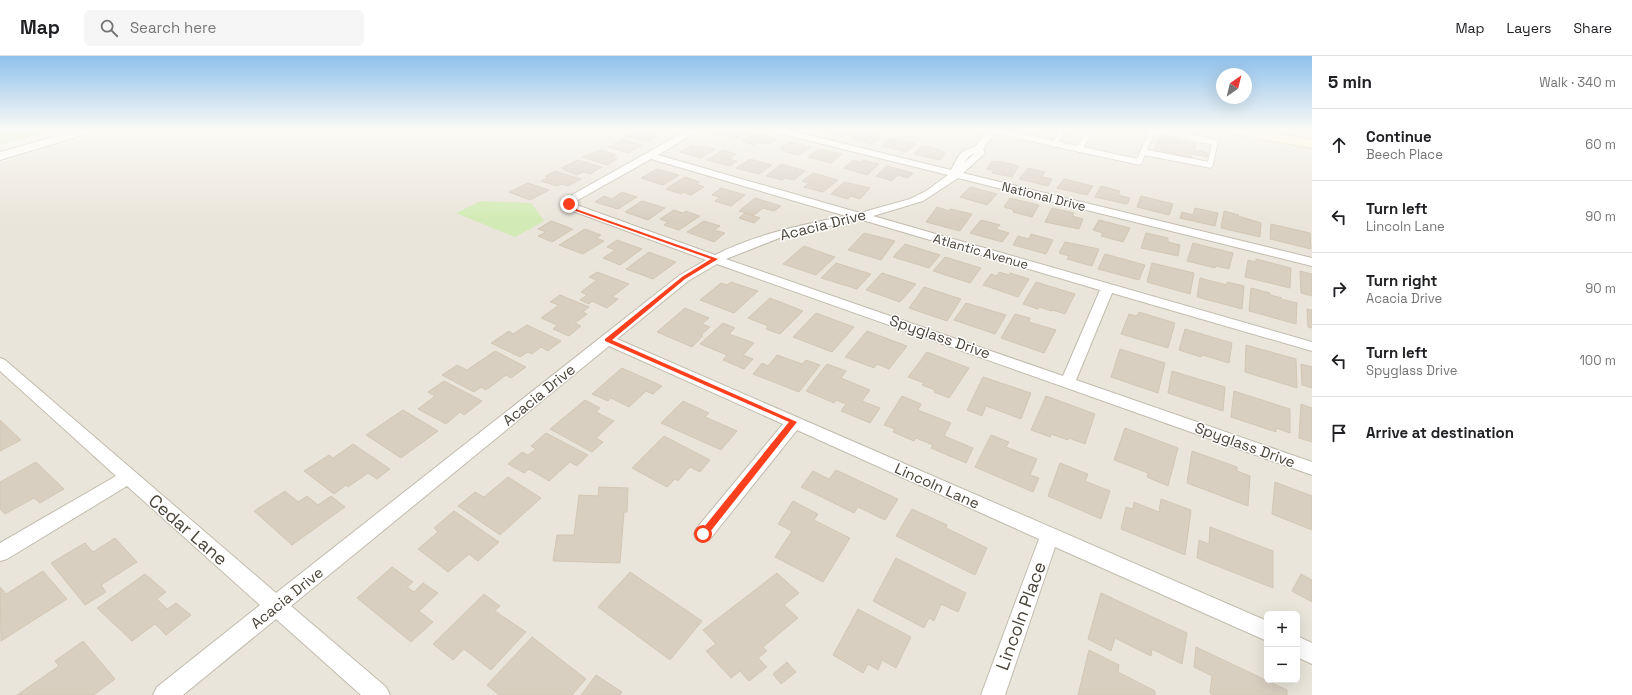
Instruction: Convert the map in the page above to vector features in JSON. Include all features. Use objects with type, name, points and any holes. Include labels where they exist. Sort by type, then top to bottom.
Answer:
[{"type":"street","name":"Spyglass Drive","points":[[641,160],[574,198],[569,204],[575,210],[1312,469]]},
{"type":"street","name":"Atlantic Avenue","points":[[666,160],[1312,347]]},
{"type":"street","name":"National Drive","points":[[898,160],[1312,262]]},
{"type":"street","name":"Acacia Drive","points":[[165,695],[684,278],[715,259],[753,243],[786,233],[860,216],[914,201],[933,192],[971,164],[974,160]]},
{"type":"street","points":[[1068,382],[1108,287]]},
{"type":"street","name":"Lincoln Lane","points":[[608,340],[1050,537],[1264,630]]},
{"type":"street","name":"Cedar Lane","points":[[0,363],[128,478],[378,695]]},
{"type":"street","points":[[703,534],[794,422]]},
{"type":"street","points":[[0,553],[128,478]]},
{"type":"street","name":"Lincoln Place","points":[[993,695],[1050,537]]},
{"type":"street","points":[[1299,647],[1312,654]]},
{"type":"lane","points":[[1129,160],[1139,162],[1140,160]]},
{"type":"lane","points":[[1183,160],[1209,165],[1210,160]]},
{"type":"shaded area","points":[[7,160],[1312,160],[1312,695],[0,695],[0,162]]},
{"type":"green space","points":[[481,201],[531,203],[544,221],[515,237],[456,213]]},
{"type":"building","points":[[578,160],[602,167],[590,174],[583,172],[577,175],[561,168]]},
{"type":"building","points":[[591,160],[616,160],[607,165]]},
{"type":"building","points":[[707,160],[732,160],[737,161],[730,166]]},
{"type":"building","points":[[749,160],[772,165],[759,174],[736,168]]},
{"type":"building","points":[[819,160],[835,160],[831,163]]},
{"type":"building","points":[[853,160],[860,162],[863,160],[879,164],[867,175],[844,168]]},
{"type":"building","points":[[992,161],[1019,166],[1012,177],[992,173],[994,170],[987,169]]},
{"type":"building","points":[[781,164],[805,171],[794,180],[785,178],[782,180],[766,176]]},
{"type":"building","points":[[887,166],[913,173],[908,178],[898,175],[892,181],[876,176]]},
{"type":"building","points":[[1028,168],[1045,172],[1042,177],[1052,179],[1048,186],[1019,179]]},
{"type":"building","points":[[657,169],[679,175],[663,185],[641,178]]},
{"type":"building","points":[[555,171],[581,179],[568,186],[562,184],[557,186],[541,181],[548,177],[545,176]]},
{"type":"building","points":[[813,173],[838,180],[823,192],[804,187],[809,183],[802,181]]},
{"type":"building","points":[[685,177],[700,182],[696,184],[704,187],[691,195],[683,192],[681,194],[666,189]]},
{"type":"building","points":[[1064,179],[1093,186],[1087,195],[1057,188]]},
{"type":"building","points":[[844,182],[870,188],[860,199],[851,196],[848,199],[831,194]]},
{"type":"building","points":[[528,183],[549,190],[530,200],[509,192]]},
{"type":"building","points":[[1101,186],[1120,191],[1118,195],[1130,198],[1127,204],[1095,197]]},
{"type":"building","points":[[970,187],[997,194],[987,205],[960,197]]},
{"type":"building","points":[[721,188],[745,195],[731,206],[715,201],[720,197],[712,195]]},
{"type":"building","points":[[622,192],[637,197],[618,209],[595,202],[604,196],[612,199]]},
{"type":"building","points":[[1141,196],[1173,204],[1169,215],[1137,207]]},
{"type":"building","points":[[755,198],[781,206],[774,211],[763,208],[754,215],[739,211]]},
{"type":"building","points":[[1010,198],[1039,205],[1032,217],[1013,212],[1014,210],[1004,207]]},
{"type":"building","points":[[642,201],[665,208],[648,220],[625,212]]},
{"type":"building","points":[[937,207],[949,211],[950,209],[972,214],[960,231],[926,222]]},
{"type":"building","points":[[1052,208],[1074,213],[1072,216],[1083,219],[1079,229],[1045,222]]},
{"type":"building","points":[[1195,208],[1218,213],[1215,226],[1180,218],[1182,212],[1193,215]]},
{"type":"building","points":[[674,210],[683,213],[686,211],[700,216],[679,230],[664,225],[668,222],[660,219]]},
{"type":"building","points":[[1224,211],[1261,223],[1260,237],[1221,228]]},
{"type":"building","points":[[745,213],[760,218],[754,223],[739,218]]},
{"type":"building","points":[[981,220],[1000,225],[996,229],[1009,233],[1002,242],[970,233]]},
{"type":"building","points":[[1099,220],[1130,228],[1123,242],[1101,236],[1103,233],[1093,230]]},
{"type":"building","points":[[551,221],[573,229],[552,242],[538,236],[546,232],[538,229]]},
{"type":"building","points":[[704,221],[720,226],[714,230],[725,233],[714,242],[687,232]]},
{"type":"building","points":[[1271,224],[1310,233],[1311,249],[1270,239]]},
{"type":"building","points":[[585,229],[601,235],[596,238],[604,241],[583,254],[559,245]]},
{"type":"building","points":[[864,233],[895,241],[881,260],[848,250]]},
{"type":"building","points":[[1146,233],[1168,238],[1168,242],[1180,245],[1178,256],[1141,248]]},
{"type":"building","points":[[1031,234],[1053,240],[1046,254],[1013,245],[1018,236],[1029,239]]},
{"type":"building","points":[[617,240],[642,249],[620,265],[603,258],[615,250],[607,247]]},
{"type":"building","points":[[1065,242],[1099,249],[1092,266],[1067,259],[1069,256],[1059,253]]},
{"type":"building","points":[[1193,243],[1233,253],[1229,269],[1216,266],[1215,268],[1187,261]]},
{"type":"building","points":[[905,244],[940,255],[929,268],[893,257]]},
{"type":"building","points":[[804,246],[835,257],[816,275],[783,264]]},
{"type":"building","points":[[649,252],[676,262],[653,279],[626,269]]},
{"type":"building","points":[[1105,254],[1145,265],[1139,280],[1098,269]]},
{"type":"building","points":[[945,257],[981,268],[970,283],[933,271]]},
{"type":"building","points":[[1256,259],[1291,268],[1290,288],[1245,277],[1248,260],[1256,262]]},
{"type":"building","points":[[836,263],[871,274],[857,289],[821,278]]},
{"type":"building","points":[[1152,263],[1194,273],[1190,294],[1147,282]]},
{"type":"building","points":[[1300,271],[1312,274],[1312,296],[1301,293]]},
{"type":"building","points":[[597,272],[629,284],[612,297],[618,299],[607,308],[592,301],[589,304],[580,300],[587,295],[581,292],[597,280],[589,277]]},
{"type":"building","points":[[999,272],[1009,275],[1010,273],[1029,279],[1018,297],[983,285],[991,274],[997,276]]},
{"type":"building","points":[[882,273],[916,284],[900,302],[866,290]]},
{"type":"building","points":[[1200,278],[1227,285],[1227,282],[1244,286],[1242,309],[1197,297]]},
{"type":"building","points":[[731,282],[758,291],[734,313],[700,300],[721,283],[727,285]]},
{"type":"building","points":[[1036,282],[1075,294],[1065,314],[1039,307],[1038,309],[1023,304]]},
{"type":"building","points":[[924,287],[961,299],[947,321],[909,308]]},
{"type":"building","points":[[1251,288],[1297,303],[1296,324],[1249,311]]},
{"type":"building","points":[[560,295],[589,307],[583,312],[587,314],[575,323],[581,326],[569,336],[553,329],[557,325],[541,318],[559,305],[550,302]]},
{"type":"building","points":[[770,298],[803,311],[780,334],[766,329],[768,326],[748,318]]},
{"type":"building","points":[[966,303],[1006,315],[995,334],[954,320]]},
{"type":"building","points":[[685,308],[709,318],[702,324],[710,327],[701,335],[703,336],[692,347],[657,332]]},
{"type":"building","points":[[1307,309],[1312,310],[1312,328],[1308,327]]},
{"type":"building","points":[[1139,312],[1175,323],[1168,348],[1121,334],[1129,314],[1137,316]]},
{"type":"building","points":[[816,313],[854,327],[832,352],[793,337]]},
{"type":"building","points":[[1015,314],[1030,318],[1029,322],[1056,330],[1044,353],[1001,338]]},
{"type":"building","points":[[723,323],[735,328],[729,334],[754,343],[743,355],[753,359],[744,369],[723,360],[727,355],[700,344]]},
{"type":"building","points":[[527,325],[561,341],[548,351],[541,347],[532,354],[528,352],[520,357],[491,343],[509,331],[513,334]]},
{"type":"building","points":[[1185,329],[1232,343],[1229,363],[1202,355],[1201,357],[1179,350]]},
{"type":"building","points":[[867,331],[907,346],[889,369],[877,364],[874,368],[845,357]]},
{"type":"building","points":[[1246,345],[1296,359],[1297,388],[1245,372]]},
{"type":"building","points":[[1120,349],[1165,363],[1158,393],[1111,377]]},
{"type":"building","points":[[495,351],[526,367],[511,378],[506,375],[486,390],[481,387],[474,392],[442,375],[457,365],[467,370]]},
{"type":"building","points":[[927,352],[969,368],[949,398],[922,385],[924,383],[908,377]]},
{"type":"building","points":[[777,355],[802,364],[806,360],[820,365],[799,392],[753,374],[762,363],[768,366]]},
{"type":"building","points":[[827,364],[846,371],[841,378],[870,390],[862,401],[880,408],[870,423],[841,411],[846,404],[836,400],[834,403],[806,391]]},
{"type":"building","points":[[1301,364],[1312,367],[1312,388],[1302,385]]},
{"type":"building","points":[[622,368],[662,386],[653,394],[646,391],[629,407],[611,398],[608,401],[592,394]]},
{"type":"building","points":[[1172,371],[1225,387],[1223,411],[1168,393]]},
{"type":"building","points":[[983,377],[1031,393],[1021,419],[986,406],[982,416],[967,410]]},
{"type":"building","points":[[444,381],[482,401],[464,415],[460,412],[446,424],[418,409],[435,396],[428,392]]},
{"type":"building","points":[[1234,391],[1290,409],[1290,433],[1276,428],[1276,432],[1231,417]]},
{"type":"building","points":[[902,396],[921,404],[918,410],[951,423],[944,436],[973,448],[966,463],[931,448],[933,445],[916,438],[914,441],[893,432],[895,429],[884,425]]},
{"type":"building","points":[[1046,396],[1095,414],[1085,444],[1069,438],[1068,440],[1051,434],[1050,437],[1031,430]]},
{"type":"building","points":[[585,400],[600,408],[596,412],[614,421],[596,438],[603,442],[592,452],[550,429]]},
{"type":"building","points":[[683,401],[709,413],[705,417],[737,431],[721,450],[661,423]]},
{"type":"building","points":[[1301,404],[1312,408],[1312,442],[1299,438]]},
{"type":"building","points":[[403,410],[438,431],[401,458],[366,435]]},
{"type":"building","points":[[0,420],[21,440],[0,451]]},
{"type":"building","points":[[1125,428],[1178,448],[1168,486],[1147,477],[1148,473],[1114,460]]},
{"type":"building","points":[[546,433],[588,455],[577,466],[570,462],[549,481],[529,469],[524,473],[508,464],[522,452],[528,455],[536,449],[531,446]]},
{"type":"building","points":[[991,435],[1009,442],[1006,447],[1037,459],[1030,475],[1039,478],[1033,492],[975,467]]},
{"type":"building","points":[[664,436],[710,460],[700,472],[690,467],[678,481],[675,479],[667,487],[632,468]]},
{"type":"building","points":[[353,444],[390,469],[377,479],[368,473],[348,487],[346,485],[334,494],[304,471],[329,455],[333,458]]},
{"type":"building","points":[[1192,451],[1237,467],[1237,471],[1250,476],[1248,506],[1187,483]]},
{"type":"building","points":[[36,462],[64,489],[40,503],[34,498],[5,514],[0,509],[0,482]]},
{"type":"building","points":[[1060,463],[1088,474],[1085,481],[1110,491],[1101,519],[1048,496]]},
{"type":"building","points":[[836,470],[898,499],[885,520],[858,507],[854,513],[801,487],[813,471],[829,479]]},
{"type":"building","points":[[508,477],[541,498],[500,535],[458,506],[475,492],[484,497]]},
{"type":"building","points":[[1275,482],[1312,496],[1312,530],[1272,514]]},
{"type":"building","points":[[599,487],[628,488],[627,512],[624,512],[620,563],[553,561],[557,535],[574,535],[579,495],[598,496]]},
{"type":"building","points":[[285,491],[298,502],[307,496],[318,505],[331,496],[345,507],[292,545],[254,511]]},
{"type":"building","points":[[1161,499],[1191,510],[1185,555],[1121,529],[1126,507],[1133,509],[1134,502],[1159,512]]},
{"type":"building","points":[[793,501],[818,514],[814,520],[850,538],[823,582],[775,557],[792,531],[778,524]]},
{"type":"building","points":[[912,509],[947,525],[946,528],[987,548],[975,575],[896,536]]},
{"type":"building","points":[[454,511],[499,542],[478,561],[469,554],[448,572],[418,549],[438,532],[434,528]]},
{"type":"building","points":[[1210,527],[1273,551],[1273,588],[1197,558],[1199,540],[1209,544]]},
{"type":"building","points":[[115,538],[137,562],[101,585],[106,592],[85,605],[51,563],[85,543],[93,552]]},
{"type":"building","points":[[896,558],[966,593],[958,612],[941,604],[934,621],[929,618],[924,628],[873,601]]},
{"type":"building","points":[[392,567],[413,582],[407,587],[414,592],[423,583],[438,593],[419,611],[433,622],[411,642],[357,598]]},
{"type":"building","points":[[43,571],[67,599],[1,641],[0,587],[6,594]]},
{"type":"building","points":[[630,572],[702,621],[670,660],[598,607]]},
{"type":"building","points":[[777,573],[799,593],[784,605],[798,618],[763,647],[767,651],[758,658],[767,667],[749,681],[740,671],[731,678],[706,651],[716,644],[703,630]]},
{"type":"building","points":[[145,574],[166,592],[157,599],[167,609],[176,603],[191,615],[166,635],[155,624],[132,641],[97,608]]},
{"type":"building","points":[[1301,574],[1312,580],[1312,602],[1292,591]]},
{"type":"building","points":[[1101,593],[1187,633],[1182,664],[1152,649],[1151,656],[1115,638],[1111,651],[1088,639]]},
{"type":"building","points":[[484,594],[500,606],[495,611],[526,632],[491,670],[464,649],[453,660],[433,644]]},
{"type":"building","points":[[858,609],[911,637],[896,668],[882,660],[878,670],[868,664],[863,673],[833,655]]},
{"type":"building","points":[[532,637],[586,679],[572,695],[499,695],[487,685]]},
{"type":"building","points":[[83,641],[115,679],[94,695],[17,695],[59,666],[55,661]]},
{"type":"building","points":[[1196,647],[1264,679],[1264,683],[1272,683],[1287,690],[1287,695],[1214,695],[1210,693],[1212,676],[1194,667]]},
{"type":"building","points":[[1089,650],[1119,665],[1118,672],[1155,691],[1155,695],[1078,695]]},
{"type":"building","points":[[787,662],[796,672],[781,684],[773,674]]},
{"type":"building","points":[[596,675],[622,692],[620,695],[581,695]]},
{"type":"route","points":[[569,204],[575,210],[715,259],[684,278],[608,340],[794,422],[703,534]]}]
